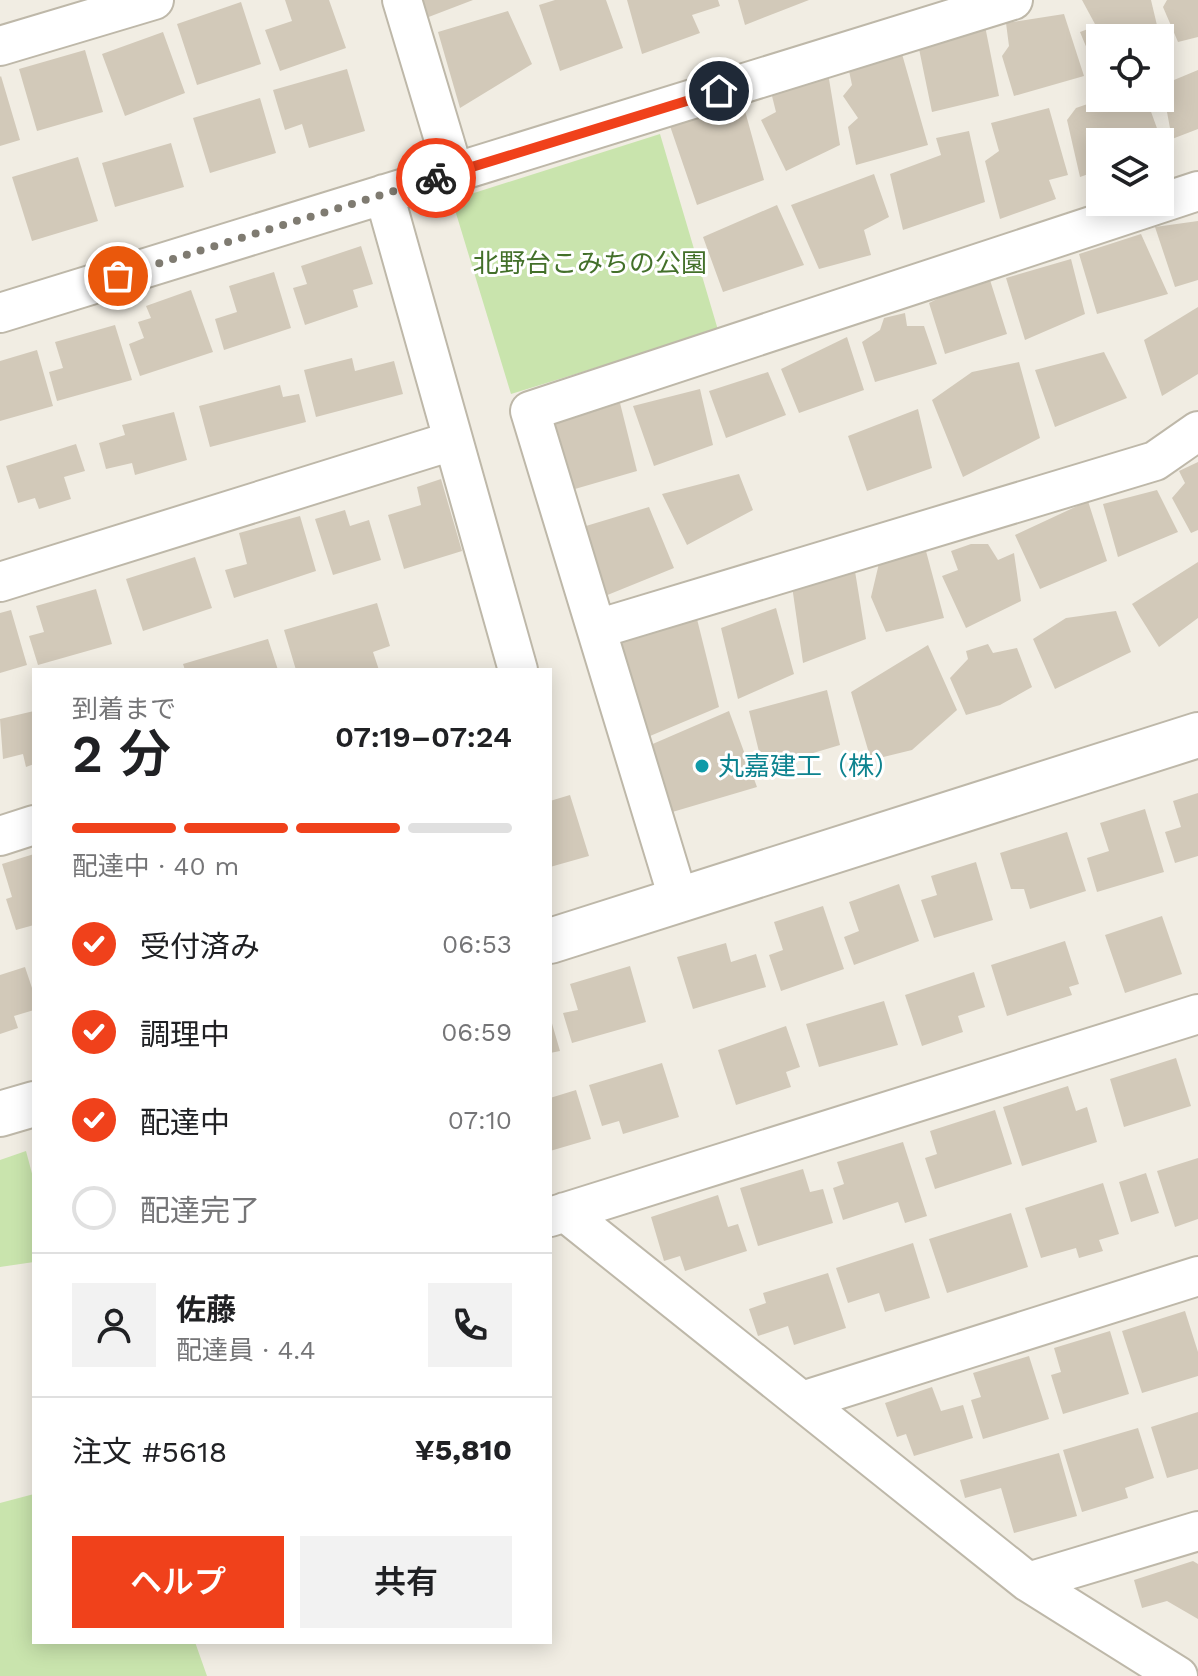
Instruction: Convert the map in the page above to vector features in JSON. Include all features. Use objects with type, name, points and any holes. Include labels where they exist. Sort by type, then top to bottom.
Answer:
[{"type":"street","points":[[0,46],[154,0]]},
{"type":"street","points":[[402,0],[454,173]]},
{"type":"street","points":[[0,313],[1013,0]]},
{"type":"street","points":[[679,901],[530,411],[1198,191]]},
{"type":"street","points":[[384,194],[517,668]]},
{"type":"street","points":[[597,629],[1155,461],[1198,431]]},
{"type":"street","points":[[0,582],[452,441]]},
{"type":"street","points":[[552,940],[1198,735]]},
{"type":"street","points":[[0,836],[32,826]]},
{"type":"street","points":[[557,1214],[1198,1014]]},
{"type":"street","points":[[0,1114],[32,1105]]},
{"type":"street","points":[[557,1214],[802,1401],[1028,1582],[1178,1676]]},
{"type":"street","points":[[802,1401],[1198,1276]]},
{"type":"street","points":[[1028,1582],[1198,1531]]},
{"type":"green space","name":"北野台こみちの公園","points":[[660,134],[718,330],[511,394],[452,200]]},
{"type":"green space","points":[[26,1151],[32,1174],[32,1262],[0,1267],[0,1160]]},
{"type":"green space","points":[[32,1495],[32,1644],[196,1644],[207,1676],[0,1676],[0,1503]]},
{"type":"building","points":[[285,0],[329,0],[346,48],[280,71],[265,30],[292,21]]},
{"type":"building","points":[[422,0],[473,0],[426,18]]},
{"type":"building","points":[[555,0],[606,0],[623,48],[560,71],[539,5]]},
{"type":"building","points":[[627,0],[718,0],[720,6],[692,15],[700,33],[642,54]]},
{"type":"building","points":[[738,0],[809,0],[745,25]]},
{"type":"building","points":[[1082,0],[1151,0],[1157,24],[1095,24]]},
{"type":"building","points":[[1167,0],[1198,0],[1198,37],[1178,42],[1174,24],[1170,24],[1163,7]]},
{"type":"building","points":[[241,2],[261,64],[197,85],[177,24]]},
{"type":"building","points":[[508,11],[532,64],[460,108],[438,32]]},
{"type":"building","points":[[1064,14],[1084,76],[1014,96],[1002,56],[1009,46],[1006,23]]},
{"type":"building","points":[[985,26],[999,96],[932,112],[918,44]]},
{"type":"building","points":[[1086,30],[1086,46],[1080,32]]},
{"type":"building","points":[[163,32],[185,93],[125,116],[102,54]]},
{"type":"building","points":[[85,50],[103,112],[37,131],[19,69]]},
{"type":"building","points":[[902,54],[928,145],[856,165],[848,127],[858,118],[843,96],[852,85],[848,66]]},
{"type":"building","points":[[347,69],[365,131],[309,148],[302,124],[285,130],[273,90]]},
{"type":"building","points":[[1198,70],[1198,129],[1174,138],[1174,128],[1170,128],[1167,112],[1174,112],[1174,80]]},
{"type":"building","points":[[828,73],[840,145],[786,171],[761,120],[776,112],[771,92]]},
{"type":"building","points":[[0,77],[20,140],[0,146]]},
{"type":"building","points":[[260,98],[276,153],[210,173],[193,118]]},
{"type":"building","points":[[742,100],[764,180],[697,205],[670,126]]},
{"type":"building","points":[[1086,105],[1086,112],[1151,112],[1157,128],[1086,128],[1086,175],[1080,177],[1067,120],[1076,108]]},
{"type":"building","points":[[1049,108],[1068,175],[1049,180],[1056,199],[1000,219],[985,161],[999,151],[991,123]]},
{"type":"building","points":[[969,131],[985,202],[903,230],[890,174],[941,155],[936,138]]},
{"type":"building","points":[[171,143],[184,187],[115,207],[102,163]]},
{"type":"building","points":[[78,157],[98,221],[32,241],[12,177]]},
{"type":"building","points":[[874,174],[889,217],[864,230],[871,255],[819,269],[791,205]]},
{"type":"building","points":[[777,205],[804,265],[723,292],[703,237]]},
{"type":"building","points":[[1198,221],[1198,280],[1175,287],[1155,227]]},
{"type":"building","points":[[1141,234],[1168,294],[1097,314],[1079,254]]},
{"type":"building","points":[[361,246],[373,284],[353,290],[358,307],[305,325],[293,288],[307,284],[301,266]]},
{"type":"building","points":[[1071,259],[1085,314],[1025,340],[1006,278]]},
{"type":"building","points":[[274,272],[291,328],[224,350],[215,319],[237,312],[229,286]]},
{"type":"building","points":[[990,280],[1007,334],[945,354],[929,303],[961,287]]},
{"type":"building","points":[[191,290],[213,352],[140,376],[129,344],[144,338],[138,322],[151,318],[146,306]]},
{"type":"building","points":[[1198,307],[1198,374],[1162,396],[1144,340]]},
{"type":"building","points":[[905,313],[907,326],[924,326],[937,364],[875,382],[862,342],[880,330],[884,318]]},
{"type":"building","points":[[115,325],[132,380],[57,401],[49,372],[63,368],[55,342]]},
{"type":"building","points":[[847,337],[864,390],[799,413],[781,369]]},
{"type":"building","points":[[37,350],[53,406],[0,421],[0,361]]},
{"type":"building","points":[[1104,352],[1127,398],[1055,427],[1035,370]]},
{"type":"building","points":[[352,358],[355,371],[394,361],[403,394],[316,417],[304,370]]},
{"type":"building","points":[[1019,362],[1040,438],[963,477],[932,400],[972,372]]},
{"type":"building","points":[[768,372],[786,415],[726,438],[709,391]]},
{"type":"building","points":[[280,385],[283,397],[299,394],[306,422],[210,447],[199,406]]},
{"type":"building","points":[[700,389],[713,445],[654,466],[633,406]]},
{"type":"building","points":[[620,403],[637,471],[568,491],[545,427]]},
{"type":"building","points":[[918,409],[932,468],[867,491],[848,436]]},
{"type":"building","points":[[174,412],[187,460],[135,475],[132,463],[106,469],[99,443],[125,435],[122,425]]},
{"type":"building","points":[[76,444],[85,471],[64,477],[71,499],[39,509],[35,498],[18,503],[6,466]]},
{"type":"building","points":[[1198,462],[1198,530],[1191,533],[1172,498],[1185,483],[1179,471]]},
{"type":"building","points":[[739,474],[753,510],[687,545],[662,494]]},
{"type":"building","points":[[441,479],[462,551],[404,569],[388,515],[421,505],[417,487]]},
{"type":"building","points":[[1157,490],[1178,532],[1118,557],[1103,504]]},
{"type":"building","points":[[1088,501],[1107,561],[1040,589],[1015,535]]},
{"type":"building","points":[[649,507],[674,568],[605,596],[576,529]]},
{"type":"building","points":[[345,510],[350,526],[369,520],[381,560],[333,575],[315,519]]},
{"type":"building","points":[[300,516],[316,571],[234,598],[225,570],[247,564],[239,533]]},
{"type":"building","points":[[971,544],[988,544],[998,560],[1014,553],[1021,601],[966,628],[942,576],[958,570],[951,551]]},
{"type":"building","points":[[926,551],[944,618],[886,632],[871,597],[880,559]]},
{"type":"building","points":[[195,557],[212,608],[143,631],[126,579]]},
{"type":"building","points":[[1198,562],[1198,618],[1159,647],[1132,604]]},
{"type":"building","points":[[854,565],[866,639],[803,663],[792,586]]},
{"type":"building","points":[[96,589],[112,644],[38,665],[29,636],[44,632],[36,606]]},
{"type":"building","points":[[377,603],[390,646],[373,652],[378,668],[295,668],[284,630]]},
{"type":"building","points":[[776,608],[794,674],[738,699],[721,628]]},
{"type":"building","points":[[11,610],[27,665],[0,673],[0,613]]},
{"type":"building","points":[[1116,611],[1131,652],[1055,689],[1033,639],[1066,618]]},
{"type":"building","points":[[696,615],[719,707],[650,736],[620,641]]},
{"type":"building","points":[[268,639],[277,668],[184,668],[183,664]]},
{"type":"building","points":[[988,644],[993,653],[1017,648],[1032,687],[1000,705],[966,715],[950,678],[968,659],[966,651]]},
{"type":"building","points":[[928,645],[957,710],[912,750],[871,760],[851,692]]},
{"type":"building","points":[[827,690],[840,745],[763,768],[749,711]]},
{"type":"building","points":[[32,711],[32,765],[26,767],[23,754],[3,759],[0,719]]},
{"type":"building","name":"丸嘉建工（株）","points":[[729,711],[757,787],[669,813],[648,746]]},
{"type":"building","points":[[1198,793],[1198,856],[1175,863],[1165,832],[1181,827],[1173,801]]},
{"type":"building","points":[[570,795],[589,856],[552,866],[552,800]]},
{"type":"building","points":[[1145,809],[1164,872],[1097,892],[1087,858],[1109,851],[1100,823]]},
{"type":"building","points":[[1067,832],[1086,891],[1030,909],[1024,889],[1011,889],[1000,853]]},
{"type":"building","points":[[32,855],[32,926],[16,930],[6,899],[12,897],[2,864]]},
{"type":"building","points":[[976,862],[993,920],[934,938],[921,900],[937,895],[931,876]]},
{"type":"building","points":[[899,884],[919,941],[854,965],[844,937],[859,931],[849,902]]},
{"type":"building","points":[[823,906],[844,969],[781,991],[769,955],[783,950],[774,922]]},
{"type":"building","points":[[1162,916],[1182,974],[1125,993],[1105,935]]},
{"type":"building","points":[[1065,941],[1079,984],[1069,987],[1072,995],[1007,1016],[991,965]]},
{"type":"building","points":[[726,943],[731,962],[756,954],[766,987],[693,1009],[677,957]]},
{"type":"building","points":[[630,966],[646,1022],[572,1043],[563,1013],[578,1010],[570,984]]},
{"type":"building","points":[[25,967],[32,988],[32,1011],[14,1016],[18,1028],[0,1034],[0,975]]},
{"type":"building","points":[[974,972],[985,1007],[958,1016],[963,1032],[922,1046],[905,995]]},
{"type":"building","points":[[884,1001],[898,1045],[819,1067],[806,1024]]},
{"type":"building","points":[[552,1023],[560,1051],[552,1053]]},
{"type":"building","points":[[786,1026],[800,1067],[786,1072],[791,1087],[736,1105],[718,1050]]},
{"type":"building","points":[[1176,1058],[1191,1106],[1124,1127],[1110,1079]]},
{"type":"building","points":[[662,1063],[679,1117],[623,1134],[619,1121],[602,1126],[589,1085]]},
{"type":"building","points":[[1068,1086],[1076,1111],[1087,1107],[1097,1142],[1022,1166],[1003,1107]]},
{"type":"building","points":[[576,1090],[591,1139],[552,1150],[552,1097]]},
{"type":"building","points":[[995,1110],[1012,1164],[935,1189],[925,1158],[937,1154],[930,1131]]},
{"type":"building","points":[[903,1142],[927,1216],[905,1223],[898,1202],[843,1220],[833,1188],[844,1184],[837,1162]]},
{"type":"building","points":[[1198,1158],[1198,1219],[1175,1227],[1157,1171]]},
{"type":"building","points":[[803,1169],[810,1192],[823,1189],[833,1223],[758,1246],[740,1188]]},
{"type":"building","points":[[1146,1173],[1159,1213],[1131,1222],[1119,1182]]},
{"type":"building","points":[[1103,1183],[1119,1234],[1099,1240],[1103,1251],[1079,1258],[1076,1248],[1041,1258],[1025,1208]]},
{"type":"building","points":[[718,1195],[728,1227],[738,1224],[747,1251],[685,1271],[680,1256],[664,1261],[651,1217]]},
{"type":"building","points":[[1011,1213],[1028,1267],[947,1293],[929,1239]]},
{"type":"building","points":[[913,1243],[930,1298],[885,1312],[879,1293],[848,1303],[836,1268]]},
{"type":"building","points":[[828,1273],[846,1328],[794,1345],[788,1326],[758,1336],[749,1309],[766,1303],[763,1293]]},
{"type":"building","points":[[1185,1311],[1198,1352],[1198,1376],[1142,1393],[1122,1331]]},
{"type":"building","points":[[1110,1331],[1129,1394],[1063,1414],[1051,1375],[1061,1372],[1054,1348]]},
{"type":"building","points":[[1029,1356],[1049,1419],[983,1439],[971,1400],[981,1397],[973,1373]]},
{"type":"building","points":[[932,1387],[941,1411],[963,1405],[973,1438],[914,1456],[906,1434],[897,1437],[885,1403]]},
{"type":"building","points":[[1198,1412],[1198,1469],[1167,1478],[1151,1427]]},
{"type":"building","points":[[1138,1428],[1154,1478],[1125,1488],[1128,1498],[1082,1512],[1063,1450]]},
{"type":"building","points":[[1059,1453],[1077,1516],[1014,1533],[1001,1488],[965,1498],[960,1480]]},
{"type":"building","points":[[1193,1561],[1198,1564],[1198,1619],[1167,1601],[1142,1608],[1134,1580]]},
{"type":"way so far","points":[[118,276],[436,178]]},
{"type":"place","name":"丸嘉建工（株）","points":[[702,766]]},
{"type":"route","points":[[436,178],[719,91]]}]
